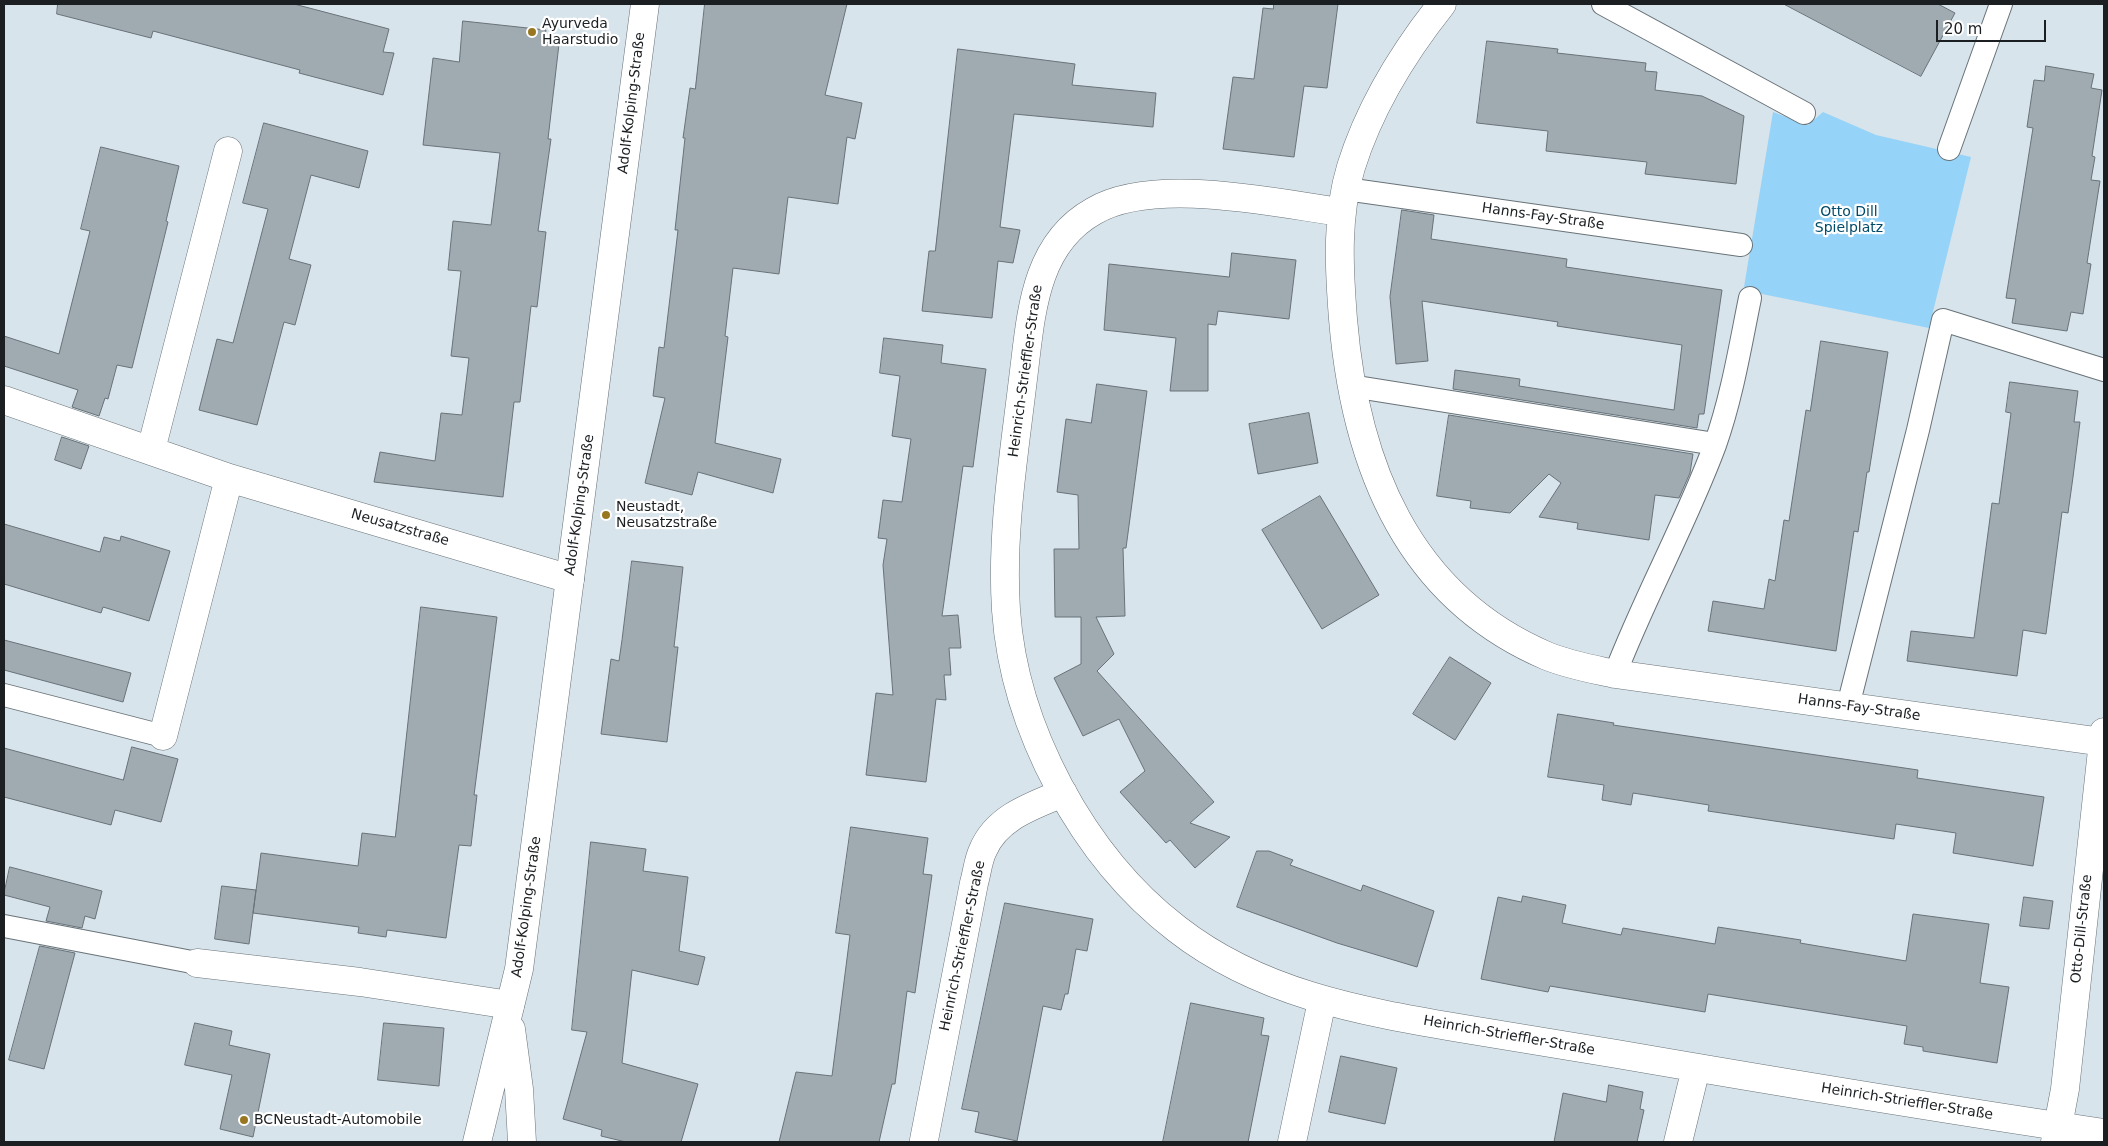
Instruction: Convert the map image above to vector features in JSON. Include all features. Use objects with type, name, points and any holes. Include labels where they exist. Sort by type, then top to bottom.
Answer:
[{"type":"street","name":"Adolf-Kolping-Straße","points":[[477,1142],[519,970],[642,4]]},
{"type":"street","name":"Hanns-Fay-Straße","points":[[1442,4],[1406,50],[1386,85],[1367,125],[1351,166],[1344,200],[1341,292],[1351,386],[1369,457],[1386,499],[1414,550],[1440,582],[1475,614],[1513,639],[1555,659],[1578,667],[1615,674],[1848,706],[2103,737]]},
{"type":"street","points":[[152,450],[228,151]]},
{"type":"street","name":"Heinrich-Strieffler-Straße","points":[[1344,200],[1196,193],[1165,193],[1133,197],[1098,208],[1075,223],[1054,246],[1041,273],[1030,330],[1009,490],[1005,567],[1006,613],[1014,667],[1032,727],[1063,793],[1101,853],[1140,897],[1178,930],[1227,962],[1270,982],[1322,1001],[1437,1024],[1696,1068],[2057,1134],[2104,1133]]},
{"type":"street","name":"Neusatzstraße","points":[[4,400],[229,478],[570,579]]},
{"type":"street","points":[[163,736],[229,478]]},
{"type":"street","name":"Otto-Dill-Straße","points":[[2057,1134],[2065,1088],[2103,737]]},
{"type":"street","name":"Heinrich-Strieffler-Straße","points":[[924,1140],[974,883],[983,850],[994,831],[1006,820],[1030,806],[1063,793]]},
{"type":"street","points":[[197,963],[360,982],[510,1009]]},
{"type":"street","points":[[1292,1142],[1322,1001]]},
{"type":"street","name":"Adolf-Kolping-Straße","points":[[510,1009],[519,1088],[522,1142]]},
{"type":"street","points":[[1678,1142],[1696,1068]]},
{"type":"lane","points":[[1603,4],[1804,113]]},
{"type":"lane","points":[[1949,150],[2001,4]]},
{"type":"lane","name":"Hanns-Fay-Straße","points":[[1344,200],[1741,245]]},
{"type":"lane","points":[[1615,674],[1631,632],[1686,513],[1715,444],[1734,380],[1750,298]]},
{"type":"lane","points":[[1848,706],[1918,430],[1943,320],[2104,370]]},
{"type":"lane","points":[[1351,386],[1715,444]]},
{"type":"lane","points":[[4,695],[163,736]]},
{"type":"lane","points":[[4,926],[197,963]]},
{"type":"green space","name":"Otto Dill Spielplatz","points":[[1773,112],[1808,125],[1823,112],[1876,135],[1971,157],[1929,328],[1762,294],[1744,287]]},
{"type":"building","points":[[58,4],[294,4],[389,29],[383,52],[394,53],[383,95],[299,73],[300,70],[153,31],[151,38],[57,14]]},
{"type":"building","points":[[705,4],[847,4],[825,95],[862,103],[855,139],[847,137],[838,204],[788,197],[779,274],[733,268],[725,336],[728,337],[715,443],[781,459],[773,493],[698,472],[692,495],[645,483],[665,398],[653,396],[659,347],[664,348],[678,230],[675,230],[685,138],[683,138],[690,88],[695,89]]},
{"type":"building","points":[[1274,4],[1338,4],[1327,88],[1304,86],[1294,157],[1223,149],[1233,77],[1254,79],[1263,8],[1273,9]]},
{"type":"building","points":[[1784,4],[1938,4],[1955,13],[1921,76]]},
{"type":"building","points":[[463,21],[546,30],[544,42],[559,44],[548,139],[551,139],[538,231],[546,232],[537,307],[531,306],[520,402],[514,402],[503,497],[374,482],[380,452],[435,461],[441,413],[462,415],[469,358],[451,356],[461,271],[448,270],[453,221],[491,225],[500,153],[423,145],[433,58],[459,62]]},
{"type":"building","points":[[1487,41],[1558,49],[1557,53],[1646,63],[1645,71],[1657,72],[1655,90],[1702,96],[1744,116],[1736,184],[1645,174],[1647,162],[1546,151],[1548,131],[1477,123]]},
{"type":"building","points":[[958,49],[1075,64],[1072,85],[1156,93],[1153,127],[1014,114],[1000,227],[1020,230],[1013,263],[998,261],[992,318],[922,311],[929,251],[935,251]]},
{"type":"building","points":[[2046,66],[2094,74],[2091,88],[2102,90],[2092,156],[2095,157],[2091,180],[2100,181],[2087,263],[2091,264],[2083,314],[2071,312],[2067,331],[2012,323],[2016,299],[2006,298],[2033,128],[2027,127],[2034,80],[2044,81]]},
{"type":"building","points":[[264,123],[368,151],[359,188],[311,175],[289,259],[311,265],[295,325],[284,322],[257,425],[199,410],[217,339],[233,343],[268,209],[243,203]]},
{"type":"building","points":[[101,147],[179,166],[166,221],[168,222],[132,368],[117,365],[108,399],[105,398],[99,416],[72,407],[78,390],[4,366],[4,336],[59,354],[90,231],[81,229]]},
{"type":"building","points":[[1402,210],[1434,215],[1431,239],[1567,259],[1566,267],[1722,290],[1704,414],[1699,414],[1697,428],[1453,389],[1455,370],[1520,379],[1519,386],[1674,410],[1682,345],[1557,326],[1558,322],[1422,301],[1428,361],[1396,364],[1390,297]]},
{"type":"building","points":[[1232,253],[1296,260],[1289,319],[1218,311],[1216,325],[1208,324],[1208,391],[1170,391],[1176,338],[1104,330],[1109,264],[1229,277]]},
{"type":"building","points":[[884,338],[943,345],[941,363],[986,369],[973,467],[963,466],[942,616],[958,615],[961,648],[949,648],[951,675],[944,675],[946,700],[936,699],[926,782],[866,775],[876,693],[893,695],[883,565],[887,539],[878,538],[883,500],[902,502],[911,439],[892,436],[900,376],[880,373]]},
{"type":"building","points":[[1821,341],[1888,352],[1858,532],[1854,531],[1836,651],[1708,631],[1713,601],[1764,609],[1769,579],[1775,581],[1784,520],[1789,521],[1806,410],[1810,411]]},
{"type":"building","points":[[2010,382],[2078,391],[2074,422],[2080,422],[2073,477],[2068,513],[2062,512],[2046,634],[2023,630],[2017,676],[1907,661],[1911,631],[1974,638],[1992,503],[1999,504],[2011,413],[2006,412]]},
{"type":"building","points":[[1097,384],[1147,391],[1126,548],[1123,548],[1125,616],[1096,617],[1114,654],[1097,671],[1214,802],[1190,823],[1230,837],[1195,868],[1170,840],[1166,843],[1120,792],[1145,771],[1119,719],[1083,736],[1054,678],[1081,664],[1081,617],[1055,617],[1054,549],[1079,549],[1078,495],[1057,492],[1066,419],[1091,423]]},
{"type":"building","points":[[1309,413],[1318,463],[1258,474],[1249,424]]},
{"type":"building","points":[[1449,415],[1693,454],[1690,473],[1679,498],[1655,495],[1649,540],[1577,529],[1578,523],[1539,517],[1561,483],[1549,474],[1510,513],[1470,508],[1471,501],[1437,496]]},
{"type":"building","points":[[62,437],[89,446],[81,469],[55,460]]},
{"type":"building","points":[[1320,496],[1379,595],[1322,629],[1262,530]]},
{"type":"building","points":[[4,524],[100,552],[104,537],[120,541],[121,536],[170,551],[149,621],[103,607],[101,613],[4,584]]},
{"type":"building","points":[[632,561],[683,567],[674,647],[678,647],[667,742],[601,734],[611,659],[619,661]]},
{"type":"building","points":[[421,607],[497,617],[474,795],[477,795],[471,846],[459,845],[446,938],[387,930],[386,937],[358,933],[359,927],[253,913],[261,853],[358,866],[362,833],[395,837]]},
{"type":"building","points":[[4,640],[131,673],[123,702],[4,670]]},
{"type":"building","points":[[1450,657],[1491,683],[1455,740],[1413,714]]},
{"type":"building","points":[[1558,714],[1614,723],[1613,725],[1918,770],[1917,778],[2044,797],[2033,866],[1953,853],[1956,833],[1896,824],[1894,839],[1708,811],[1709,805],[1633,793],[1631,805],[1602,800],[1604,785],[1548,777]]},
{"type":"building","points":[[132,747],[178,759],[161,822],[115,810],[111,825],[4,797],[4,748],[123,780]]},
{"type":"building","points":[[851,827],[928,838],[923,874],[932,875],[915,993],[907,991],[895,1084],[892,1084],[879,1142],[779,1142],[796,1072],[832,1076],[850,935],[836,933]]},
{"type":"building","points":[[591,842],[646,849],[643,871],[688,877],[679,951],[705,957],[698,985],[632,970],[622,1063],[698,1084],[681,1142],[626,1142],[601,1136],[602,1130],[563,1119],[587,1032],[572,1030]]},
{"type":"building","points":[[1257,851],[1269,851],[1293,860],[1290,865],[1361,891],[1363,885],[1434,911],[1417,967],[1337,943],[1237,907]]},
{"type":"building","points":[[10,867],[102,891],[95,919],[85,916],[82,928],[46,921],[50,907],[4,895]]},
{"type":"building","points":[[222,886],[256,890],[249,944],[215,939]]},
{"type":"building","points":[[1523,896],[1566,905],[1562,923],[1621,935],[1623,928],[1715,944],[1718,927],[1801,940],[1800,943],[1906,961],[1913,914],[1989,924],[1980,983],[2009,987],[1997,1063],[1923,1051],[1923,1047],[1904,1044],[1907,1026],[1708,994],[1705,1012],[1550,986],[1548,992],[1481,979],[1498,897],[1521,902]]},
{"type":"building","points":[[2024,897],[2053,901],[2049,929],[2020,926]]},
{"type":"building","points":[[1005,903],[1093,919],[1087,951],[1076,949],[1068,994],[1065,994],[1061,1010],[1043,1006],[1017,1141],[975,1132],[979,1112],[962,1109]]},
{"type":"building","points":[[40,946],[75,953],[44,1069],[9,1060]]},
{"type":"building","points":[[1191,1003],[1264,1018],[1261,1035],[1269,1036],[1248,1142],[1163,1142]]},
{"type":"building","points":[[195,1023],[232,1031],[229,1045],[270,1054],[253,1137],[220,1129],[232,1075],[185,1065]]},
{"type":"building","points":[[384,1023],[444,1028],[439,1086],[378,1080]]},
{"type":"building","points":[[1341,1056],[1397,1068],[1385,1124],[1329,1112]]},
{"type":"building","points":[[1609,1085],[1643,1092],[1640,1109],[1644,1110],[1637,1142],[1554,1142],[1563,1093],[1606,1102]]},
{"type":"place","name":"Ayurveda Haarstudio","points":[[532,32]]},
{"type":"place","name":"Neustadt, Neusatzstraße","points":[[606,515]]},
{"type":"place","name":"BCNeustadt-Automobile","points":[[244,1120]]}]
